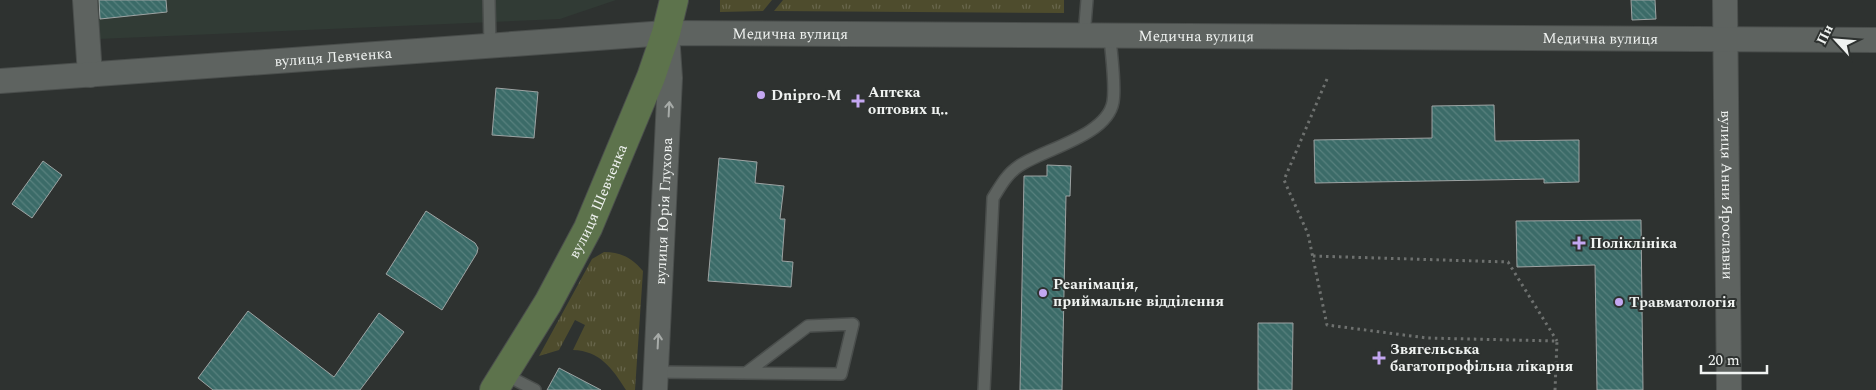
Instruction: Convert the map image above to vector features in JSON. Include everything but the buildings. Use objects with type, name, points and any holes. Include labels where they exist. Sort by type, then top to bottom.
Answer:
[{"type":"main road","name":"вулиця Шевченка","points":[[499,382],[548,303],[588,228],[666,33],[674,0]]},
{"type":"street","points":[[85,0],[90,75]]},
{"type":"street","name":"вулиця Анни Ярославни","points":[[1725,0],[1729,390]]},
{"type":"street","name":"вулиця Левченка","points":[[0,81],[666,33]]},
{"type":"street","name":"Медична вулиця","points":[[666,33],[1876,40]]},
{"type":"street","name":"вулиця Юрія Глухова","points":[[656,381],[670,78],[666,33]]},
{"type":"lane","points":[[489,0],[490,45]]},
{"type":"lane","points":[[1084,36],[1087,0]]},
{"type":"lane","points":[[984,390],[993,198],[1005,178],[1020,165],[1074,140],[1102,122],[1113,103],[1110,36]]},
{"type":"lane","points":[[656,381],[746,373],[841,374],[853,324],[808,326],[746,373]]},
{"type":"lane","points":[[499,382],[535,390]]},
{"type":"path","points":[[1327,79],[1284,180],[1308,234],[1327,325],[1427,338],[1557,341]]},
{"type":"path","points":[[1312,256],[1508,262],[1557,341],[1555,390]]},
{"type":"shaded area","points":[[94,0],[616,0],[560,19],[98,39]]},
{"type":"green space","points":[[720,0],[772,0],[763,11],[720,12]]},
{"type":"green space","points":[[783,0],[1064,0],[1064,13],[774,11]]},
{"type":"green space","points":[[604,252],[616,253],[626,257],[643,271],[635,390],[626,390],[616,375],[598,357],[573,350],[585,325],[575,320],[559,350],[539,356],[592,259]]},
{"type":"place","name":"Dnipro-M","points":[[761,95]]},
{"type":"place","name":"Аптека оптових ц‥","points":[[858,101]]},
{"type":"place","name":"Поліклініка","points":[[1579,243]]},
{"type":"place","name":"Реанімація, приймальне відділення","points":[[1043,293]]},
{"type":"place","name":"Травматологія","points":[[1619,302]]},
{"type":"place","name":"Звягельська багатопрофільна лікарня","points":[[1379,358]]}]
